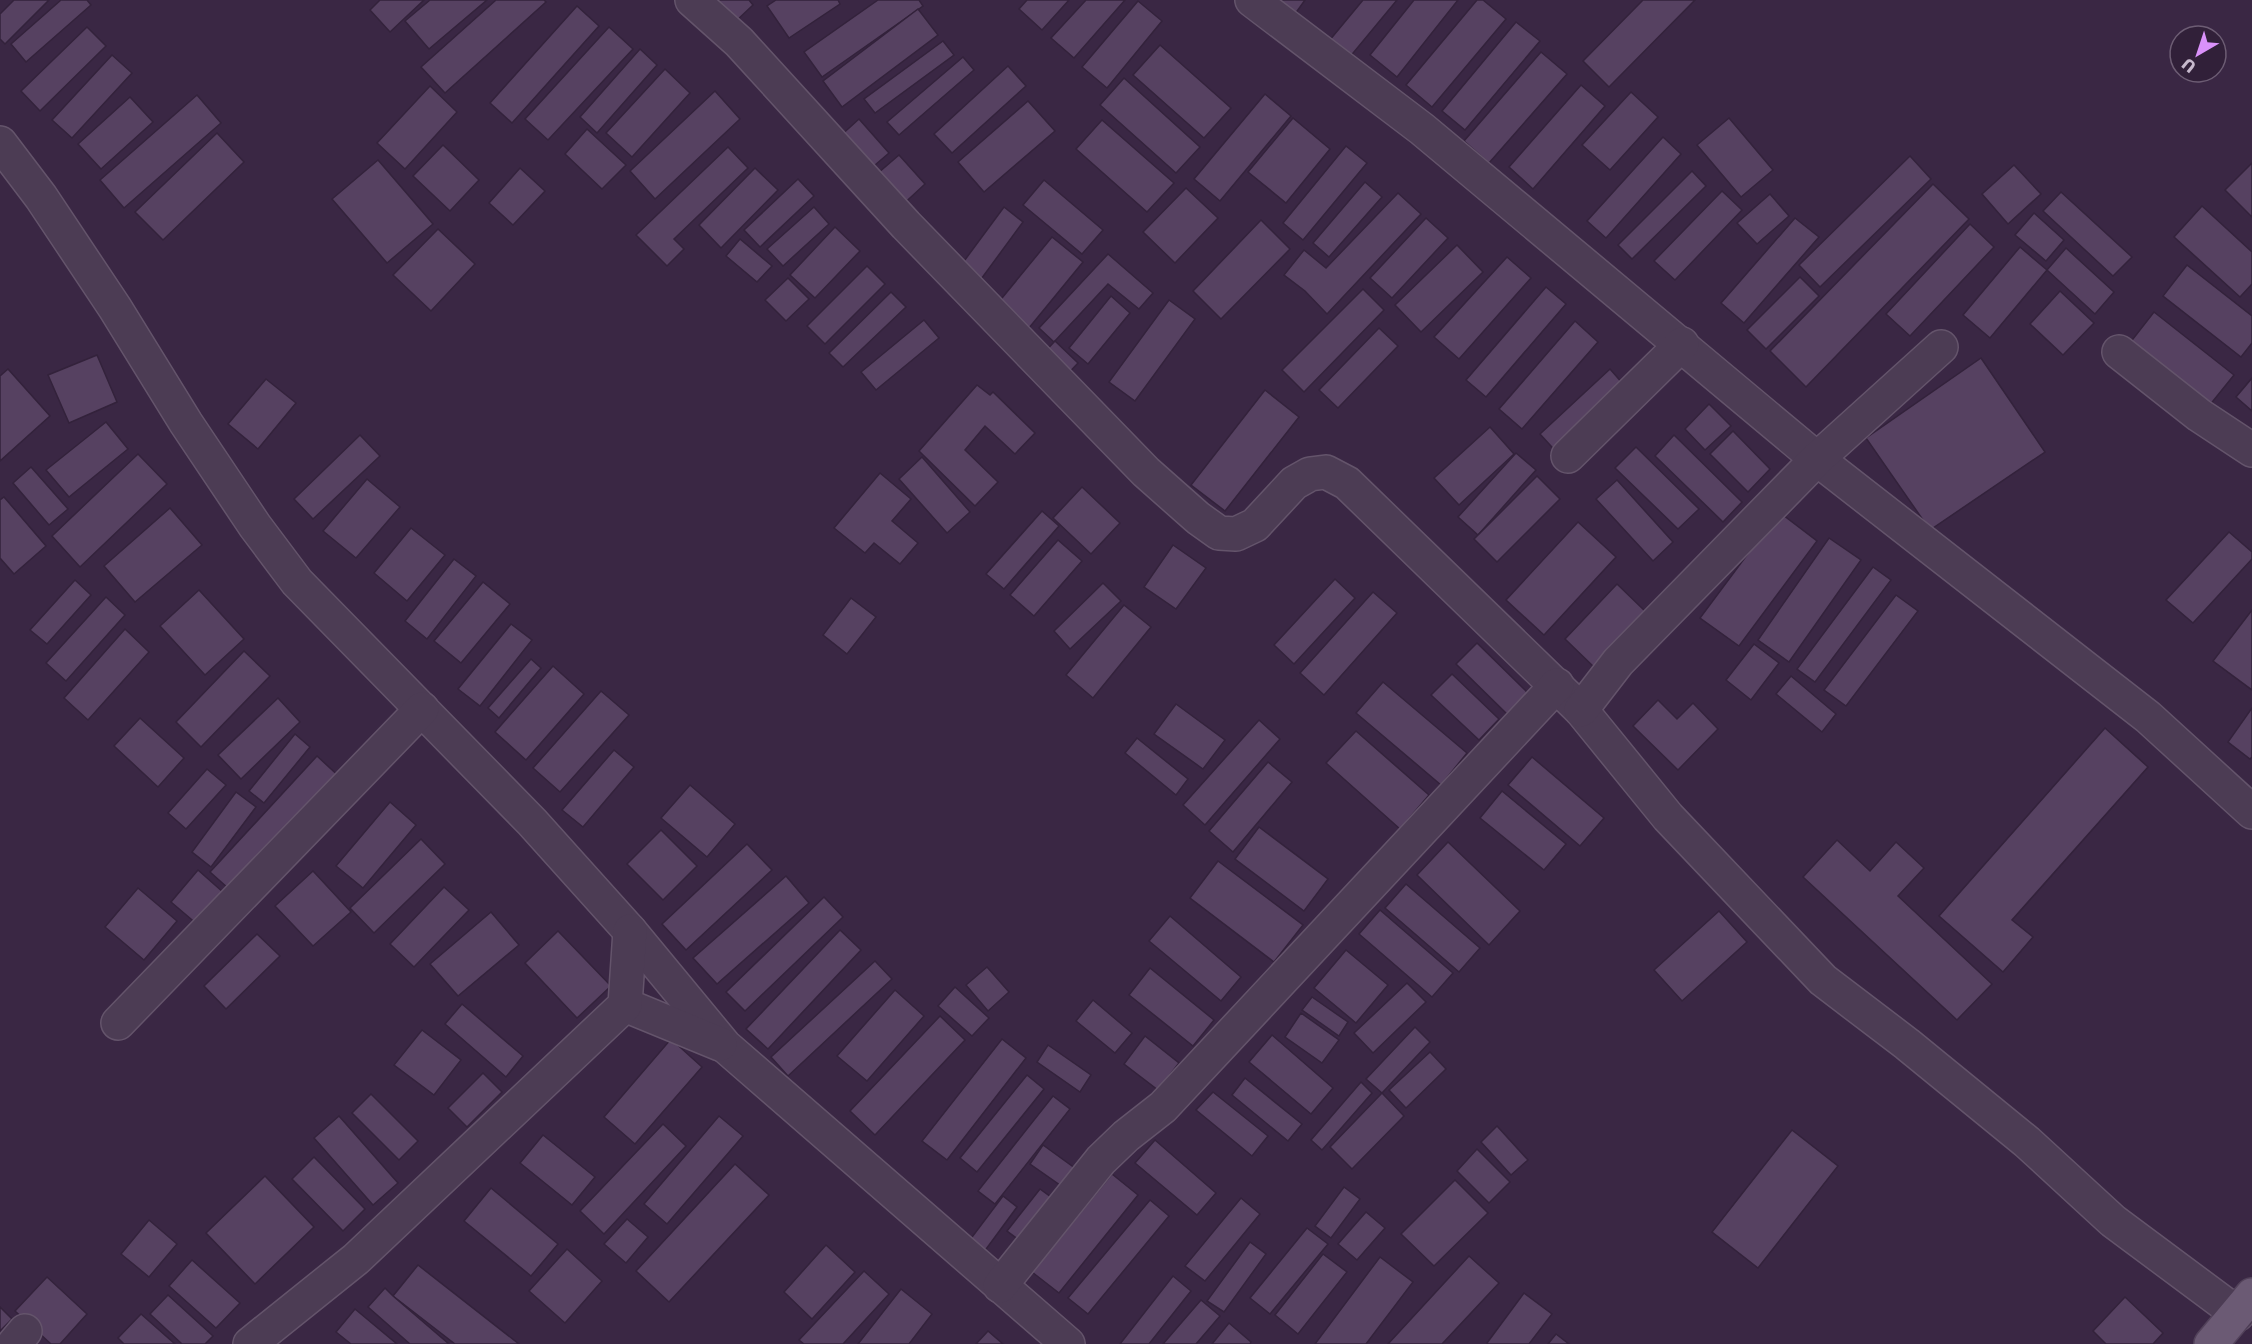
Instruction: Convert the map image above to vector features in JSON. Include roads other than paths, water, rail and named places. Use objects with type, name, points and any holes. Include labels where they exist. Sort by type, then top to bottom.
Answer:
[{"type":"main road","points":[[2211,1344],[2245,1304]]},
{"type":"street","points":[[692,0],[739,42],[906,225],[1146,472],[1198,518],[1219,533],[1236,534],[1255,525],[1294,483],[1310,474],[1326,472],[1347,483],[1581,710],[1668,817],[1823,980],[1907,1044],[2027,1142],[2113,1221],[2245,1304]]},
{"type":"street","points":[[1252,0],[1422,129],[1817,459],[2148,717],[2252,812]]},
{"type":"street","points":[[0,143],[47,206],[116,308],[186,423],[255,526],[297,582],[532,822],[630,931],[725,1046],[1068,1344]]},
{"type":"street","points":[[1568,456],[1682,344]]},
{"type":"street","points":[[1581,710],[1618,662],[1817,459],[1941,347]]},
{"type":"street","points":[[2119,352],[2199,416],[2252,450]]},
{"type":"street","points":[[1000,1286],[1101,1160],[1126,1136],[1163,1107],[1557,685]]},
{"type":"street","points":[[118,1023],[423,709]]},
{"type":"street","points":[[250,1344],[356,1259],[625,1005],[630,931]]},
{"type":"street","points":[[625,1005],[725,1046]]}]
